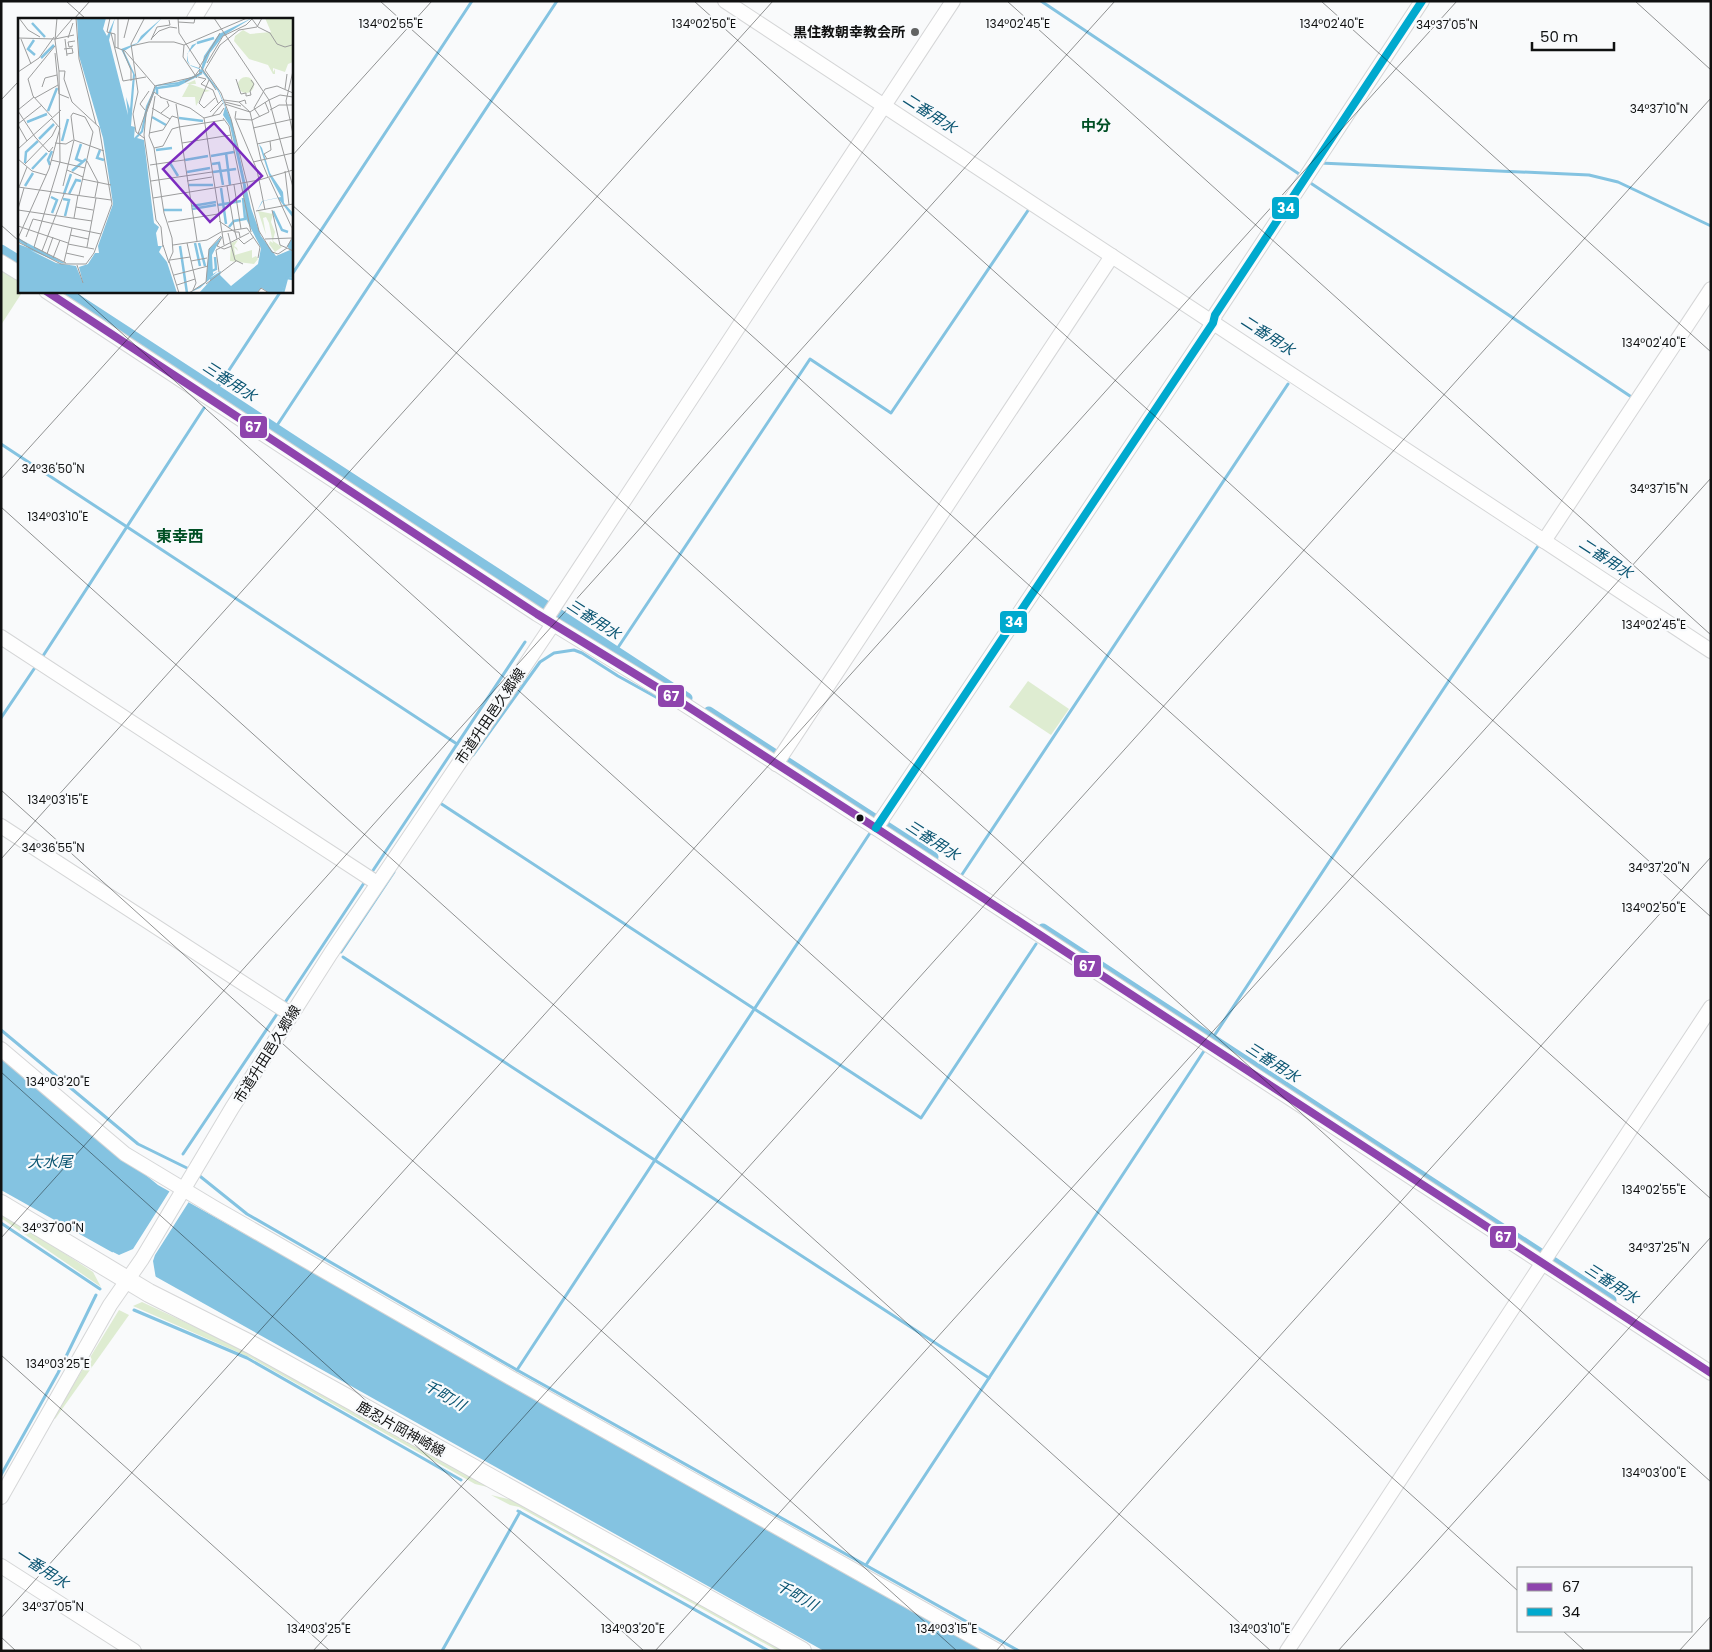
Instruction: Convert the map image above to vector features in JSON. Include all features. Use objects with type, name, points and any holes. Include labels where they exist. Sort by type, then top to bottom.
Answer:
[{"type":"main road","name":"鹿忍片岡神崎線","points":[[1,1204],[802,1651]]},
{"type":"street","points":[[195,18],[205,1]]},
{"type":"street","points":[[724,1],[886,103],[1112,256],[1214,319],[1546,538],[1711,651]]},
{"type":"street","name":"市道升田邑久郷線","points":[[1,1497],[110,1305],[131,1275],[202,1158],[284,1011],[551,616],[953,1]]},
{"type":"street","points":[[879,824],[1214,319],[1422,1]]},
{"type":"street","points":[[779,759],[1112,256]]},
{"type":"street","points":[[1,262],[18,272]]},
{"type":"street","points":[[1546,538],[1711,288]]},
{"type":"street","points":[[48,292],[551,616],[676,699],[779,759],[1544,1258],[1711,1373]]},
{"type":"street","points":[[1,637],[371,880]]},
{"type":"street","points":[[1,826],[284,1011]]},
{"type":"street","points":[[1287,1651],[1711,1007]]},
{"type":"street","points":[[1,1049],[126,1154],[185,1187],[213,1207],[511,1378],[998,1651]]},
{"type":"street","points":[[1,1566],[134,1651]]},
{"type":"green space","points":[[1,268],[18,278],[18,292],[22,292],[1,325]]},
{"type":"green space","points":[[1028,681],[1069,709],[1051,735],[1009,707]]},
{"type":"green space","points":[[1,1212],[93,1272],[101,1287],[1,1218]]},
{"type":"green space","points":[[142,1302],[234,1345],[504,1491],[475,1484],[251,1358],[133,1306]]},
{"type":"green space","points":[[119,1310],[129,1315],[55,1419],[53,1418]]},
{"type":"green space","points":[[491,1495],[525,1503],[789,1651],[778,1651],[519,1507],[510,1505]]},
{"type":"water","name":"大水尾","points":[[1,1058],[158,1185],[985,1651],[824,1651],[1,1190]]},
{"type":"pier","points":[[171,1189],[190,1200],[155,1255],[153,1261],[156,1279],[111,1254],[113,1252],[119,1255],[133,1249]]},
{"type":"waterway","points":[[292,274],[472,1]]},
{"type":"waterway","points":[[274,430],[557,1]]},
{"type":"waterway","points":[[1041,1],[1302,176]]},
{"type":"waterway","points":[[1320,163],[1589,175],[1618,182],[1711,226]]},
{"type":"waterway","points":[[1309,182],[1633,398]]},
{"type":"waterway","points":[[615,652],[810,359],[891,413],[1029,209]]},
{"type":"waterway","name":"三番用水","points":[[1,250],[18,260]]},
{"type":"waterway","name":"三番用水","points":[[66,292],[687,698]]},
{"type":"waterway","points":[[214,393],[280,292]]},
{"type":"waterway","points":[[961,876],[1288,384]]},
{"type":"waterway","points":[[41,659],[204,408]]},
{"type":"waterway","points":[[1,444],[457,744]]},
{"type":"waterway","points":[[1212,1039],[1540,543]]},
{"type":"waterway","points":[[370,875],[525,642]]},
{"type":"waterway","points":[[473,755],[540,662],[554,653],[574,650],[582,653],[618,676],[672,706]]},
{"type":"waterway","points":[[1,718],[36,666]]},
{"type":"waterway","name":"三番用水","points":[[709,712],[933,857]]},
{"type":"waterway","points":[[440,803],[921,1118],[1036,944]]},
{"type":"waterway","points":[[517,1370],[870,833]]},
{"type":"waterway","points":[[341,952],[394,872]]},
{"type":"waterway","points":[[284,1004],[366,880]]},
{"type":"waterway","name":"三番用水","points":[[1043,929],[1611,1300]]},
{"type":"waterway","points":[[343,957],[989,1378]]},
{"type":"waterway","points":[[183,1154],[279,1011]]},
{"type":"waterway","points":[[1,1030],[138,1144],[191,1170]]},
{"type":"waterway","points":[[866,1565],[1204,1051]]},
{"type":"waterway","points":[[196,1173],[247,1214],[517,1370],[1019,1651]]},
{"type":"waterway","points":[[1,1223],[100,1289]]},
{"type":"waterway","points":[[1,1475],[58,1373],[96,1295]]},
{"type":"waterway","points":[[134,1310],[247,1358],[461,1480]]},
{"type":"waterway","points":[[518,1511],[769,1651]]},
{"type":"waterway","points":[[442,1651],[520,1512]]},
{"type":"transit line","name":"34","points":[[876,828],[1213,323],[1215,315],[1422,1]]},
{"type":"transit line","name":"67","points":[[48,292],[537,614],[676,699],[876,828],[1711,1373]]},
{"type":"place","name":"黒住教朝幸教会所","points":[[915,32]]},
{"type":"district","name":"中分","points":[[1096,125]]},
{"type":"district","name":"東幸西","points":[[180,536]]},
{"type":"water label","name":"二番用水","points":[[930,113]]},
{"type":"water label","name":"二番用水","points":[[1268,335]]},
{"type":"water label","name":"二番用水","points":[[1606,558]]},
{"type":"water label","name":"千町川","points":[[445,1395]]},
{"type":"water label","name":"一番用水","points":[[42,1568]]},
{"type":"water label","name":"千町川","points":[[797,1595]]}]
